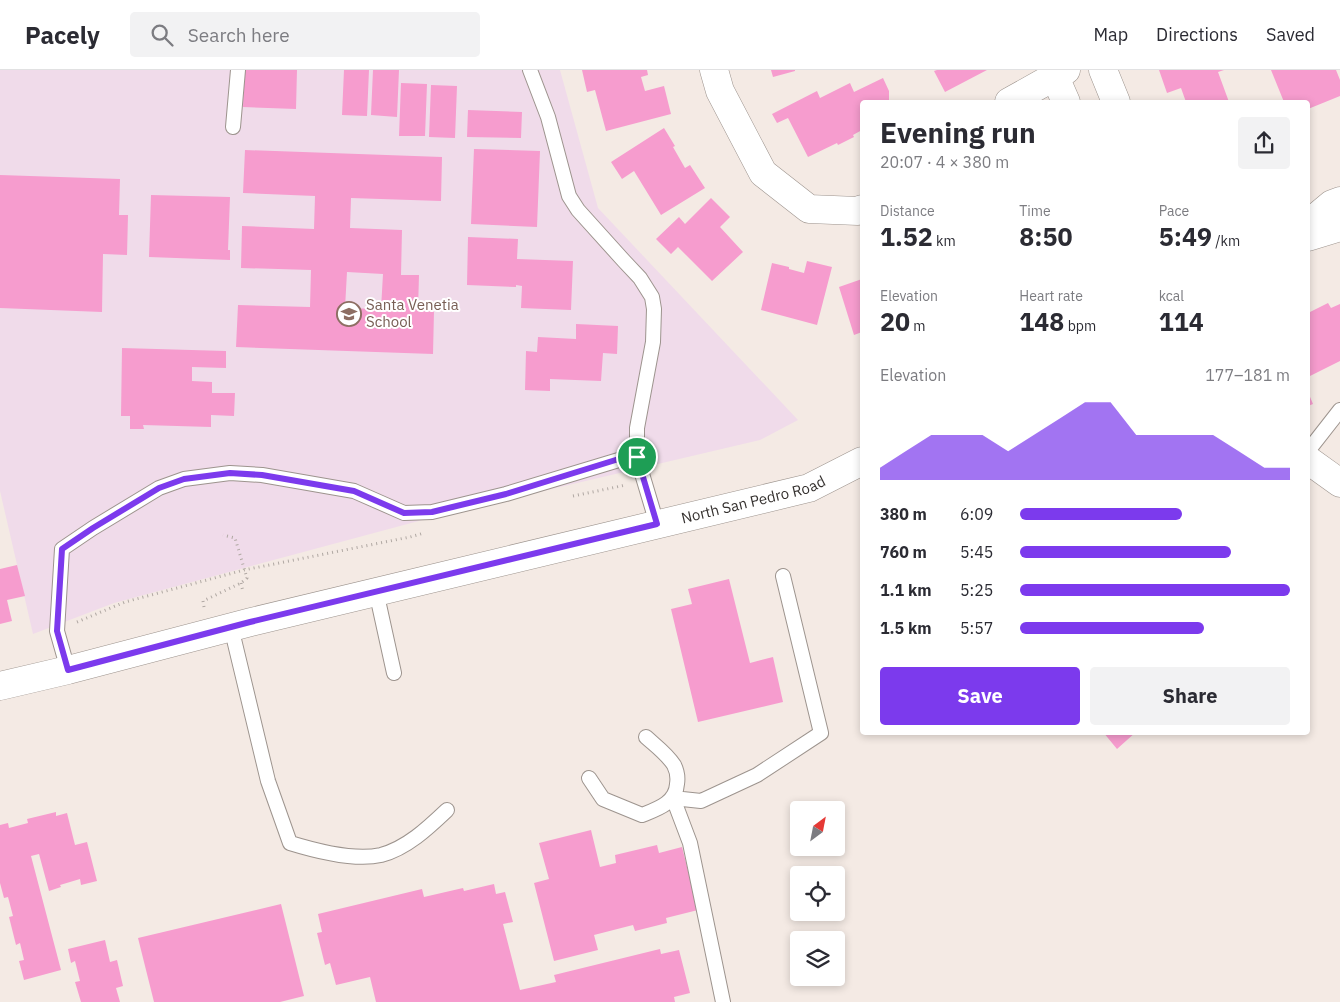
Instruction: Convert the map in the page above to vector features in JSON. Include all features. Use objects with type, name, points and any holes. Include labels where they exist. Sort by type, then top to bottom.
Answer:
[{"type":"main road","points":[[714,70],[720,91],[763,174],[809,209],[860,210]]},
{"type":"main road","points":[[1103,70],[1115,100]]},
{"type":"main road","points":[[1012,100],[1058,72],[1065,100]]},
{"type":"main road","points":[[1310,222],[1332,204],[1340,200]]},
{"type":"main road","points":[[1310,236],[1340,227]]},
{"type":"main road","points":[[1310,461],[1340,482]]},
{"type":"main road","name":"North San Pedro Road","points":[[0,686],[376,591],[809,488],[860,462]]},
{"type":"lane","points":[[233,127],[238,70]]},
{"type":"lane","points":[[530,70],[548,117],[569,196],[578,210],[640,278],[652,296],[654,309],[653,342],[637,428],[637,457],[657,524]]},
{"type":"lane","points":[[1310,448],[1340,410]]},
{"type":"lane","points":[[68,670],[57,631],[62,549],[159,488],[184,479],[230,473],[262,475],[354,491],[404,513],[432,512],[506,494],[622,458],[637,457]]},
{"type":"lane","points":[[673,798],[701,801],[757,775],[821,733],[784,576]]},
{"type":"lane","points":[[376,591],[394,673]]},
{"type":"lane","points":[[231,627],[268,782],[290,843],[320,852],[356,856],[380,855],[396,849],[422,833],[447,810]]},
{"type":"lane","points":[[588,778],[603,799],[642,816],[659,808],[673,798],[677,789],[678,778],[675,767],[646,737]]},
{"type":"lane","points":[[673,798],[690,843],[723,1002]]},
{"type":"path","points":[[573,496],[627,484]]},
{"type":"path","points":[[77,622],[125,602],[244,570],[428,532]]},
{"type":"path","points":[[223,536],[235,538],[248,578],[241,583],[243,592]]},
{"type":"shaded area","name":"Santa Venetia School","points":[[0,70],[560,70],[598,208],[798,420],[760,440],[441,515],[114,603],[33,634],[0,491]]},
{"type":"building","points":[[244,70],[297,70],[296,109],[243,107]]},
{"type":"building","points":[[344,70],[369,70],[367,116],[342,115]]},
{"type":"building","points":[[373,70],[399,70],[397,117],[371,115]]},
{"type":"building","points":[[582,70],[647,70],[648,75],[641,77],[645,91],[664,86],[671,114],[606,131],[595,90],[587,92]]},
{"type":"building","points":[[771,70],[795,70],[795,71],[773,77]]},
{"type":"building","points":[[987,70],[945,92],[934,71]]},
{"type":"building","points":[[1159,70],[1224,70],[1218,72],[1228,100],[1185,100],[1181,88],[1167,93]]},
{"type":"building","points":[[1271,70],[1336,70],[1340,80],[1340,96],[1310,108],[1310,100],[1283,100]]},
{"type":"building","points":[[883,78],[889,91],[889,100],[860,100],[860,131],[853,135],[854,137],[838,145],[837,143],[808,157],[788,118],[777,123],[772,114],[817,91],[820,98],[850,83],[854,92]]},
{"type":"building","points":[[401,83],[427,84],[425,136],[399,136]]},
{"type":"building","points":[[431,85],[457,86],[455,138],[429,137]]},
{"type":"building","points":[[468,110],[522,112],[521,138],[467,137]]},
{"type":"building","points":[[664,128],[685,168],[690,165],[705,188],[661,215],[634,171],[622,179],[611,162]]},
{"type":"building","points":[[474,149],[540,151],[537,227],[471,224]]},
{"type":"building","points":[[245,150],[442,157],[441,201],[351,198],[350,228],[402,230],[401,275],[419,275],[418,310],[434,311],[433,354],[236,347],[238,305],[310,307],[311,270],[241,268],[242,226],[314,229],[315,196],[243,193]],"holes":[[[347,272],[383,274],[381,309],[345,308]]]},
{"type":"building","points":[[0,175],[120,179],[119,215],[128,215],[127,255],[103,254],[102,312],[0,308]]},
{"type":"building","points":[[151,195],[230,197],[228,250],[230,250],[230,260],[149,257]]},
{"type":"building","points":[[711,198],[730,217],[720,227],[743,252],[712,281],[678,247],[671,254],[656,239],[679,217],[685,224]]},
{"type":"building","points":[[468,237],[518,239],[517,259],[573,261],[571,310],[521,308],[522,286],[467,285]]},
{"type":"building","points":[[807,261],[832,267],[817,325],[761,310],[772,263],[804,273]]},
{"type":"building","points":[[860,280],[860,333],[854,335],[839,287]]},
{"type":"building","points":[[1328,303],[1331,308],[1340,304],[1340,361],[1310,376],[1310,312]]},
{"type":"building","points":[[576,324],[618,326],[617,354],[603,353],[601,381],[550,379],[550,391],[525,390],[526,351],[537,352],[538,337],[576,339]]},
{"type":"building","points":[[122,348],[226,351],[226,368],[192,367],[192,381],[212,382],[212,393],[235,393],[234,416],[211,415],[211,427],[143,425],[144,429],[130,429],[130,416],[121,416]]},
{"type":"building","points":[[17,565],[25,596],[7,600],[12,621],[0,624],[0,569]]},
{"type":"building","points":[[729,579],[750,663],[773,657],[783,702],[698,722],[671,609],[692,604],[688,589]]},
{"type":"building","points":[[1105,735],[1133,735],[1117,749]]},
{"type":"building","points":[[56,812],[56,816],[67,813],[75,845],[87,842],[97,881],[81,885],[80,879],[60,885],[61,887],[49,891],[39,854],[31,856],[61,970],[24,980],[19,961],[24,960],[20,943],[16,945],[9,917],[13,916],[8,897],[4,898],[0,883],[0,825],[8,823],[9,828],[28,823],[27,819]]},
{"type":"building","points":[[591,830],[600,867],[616,863],[615,855],[657,845],[659,853],[682,847],[698,910],[666,918],[667,923],[635,931],[633,925],[594,935],[598,950],[554,961],[534,883],[549,879],[539,843]]},
{"type":"building","points":[[494,884],[496,894],[505,892],[513,922],[503,924],[520,990],[556,982],[554,975],[660,949],[661,954],[679,950],[690,993],[674,997],[675,1002],[376,1002],[370,977],[336,985],[330,963],[325,965],[317,933],[322,932],[318,914],[422,889],[424,897],[463,888],[464,891]]},
{"type":"building","points":[[281,904],[304,996],[280,1002],[154,1002],[138,938]]},
{"type":"building","points":[[105,940],[110,962],[117,960],[123,986],[116,988],[120,1002],[81,1002],[75,982],[80,981],[75,961],[71,963],[68,949]]},
{"type":"place","name":"Santa Venetia School","points":[[349,314]]},
{"type":"route","points":[[637,457],[657,524],[250,622],[68,670],[57,631],[62,549],[159,488],[184,479],[230,473],[262,475],[354,491],[404,513],[432,512],[506,494],[622,458],[637,457]]}]
